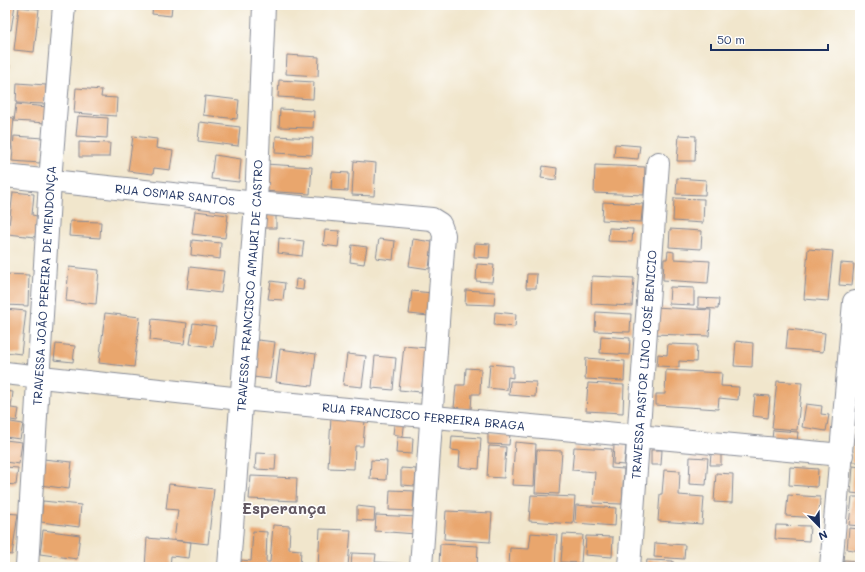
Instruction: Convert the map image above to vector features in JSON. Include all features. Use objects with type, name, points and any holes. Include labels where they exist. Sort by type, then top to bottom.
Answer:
[{"type":"street","name":"TRAVESSA JOÃO PEREIRA DE MENDONÇA","points":[[27,567],[50,181],[64,5]]},
{"type":"street","name":"TRAVESSA FRANCISCO AMAURI DE CASTRO","points":[[229,567],[256,203],[264,5]]},
{"type":"street","name":"TRAVESSA PASTOR LINO JOSÉ BENICIO","points":[[629,567],[658,163]]},
{"type":"street","name":"RUA OSMAR SANTOS","points":[[5,176],[256,203],[432,219],[440,224],[444,234],[432,418]]},
{"type":"street","points":[[832,567],[854,302]]},
{"type":"street","name":"RUA FRANCISCO FERREIRA BRAGA","points":[[5,373],[432,418],[639,438],[842,455]]},
{"type":"street","points":[[421,567],[432,418]]},
{"type":"building","points":[[5,5],[15,5],[11,30],[5,29]]},
{"type":"building","points":[[153,5],[172,5],[171,16],[152,14]]},
{"type":"building","points":[[19,7],[39,9],[34,52],[14,50]]},
{"type":"building","points":[[287,55],[319,57],[318,76],[286,74]]},
{"type":"building","points":[[5,64],[10,65],[8,75],[5,74]]},
{"type":"building","points":[[279,80],[314,82],[313,99],[278,97]]},
{"type":"building","points":[[17,83],[46,85],[45,104],[16,103]]},
{"type":"building","points":[[76,88],[102,90],[101,97],[117,98],[116,116],[74,113]]},
{"type":"building","points":[[205,96],[239,100],[237,119],[203,115]]},
{"type":"building","points":[[16,104],[48,107],[46,123],[14,121]]},
{"type":"building","points":[[280,109],[314,111],[313,128],[279,127]]},
{"type":"building","points":[[78,116],[108,118],[107,138],[76,136]]},
{"type":"building","points":[[5,117],[14,118],[11,150],[5,150]]},
{"type":"building","points":[[200,122],[240,127],[238,146],[198,141]]},
{"type":"building","points":[[679,135],[696,136],[695,161],[677,161]]},
{"type":"building","points":[[14,136],[43,138],[40,163],[12,161]]},
{"type":"building","points":[[133,136],[157,139],[156,148],[173,151],[170,170],[154,168],[153,174],[128,171]]},
{"type":"building","points":[[276,136],[313,138],[312,155],[275,153]]},
{"type":"building","points":[[79,142],[110,143],[109,157],[79,157]]},
{"type":"building","points":[[615,144],[640,146],[638,159],[614,157]]},
{"type":"building","points":[[214,155],[241,159],[239,182],[211,179]]},
{"type":"building","points":[[354,161],[376,163],[374,196],[352,195]]},
{"type":"building","points":[[265,164],[312,167],[310,194],[263,191]]},
{"type":"building","points":[[595,165],[645,167],[644,195],[594,193]]},
{"type":"building","points":[[543,166],[557,168],[556,180],[541,178]]},
{"type":"building","points":[[332,172],[349,173],[348,191],[331,190]]},
{"type":"building","points":[[677,178],[706,180],[705,195],[676,194]]},
{"type":"building","points":[[13,192],[34,194],[32,215],[37,216],[35,237],[8,234]]},
{"type":"building","points":[[674,198],[704,199],[703,223],[673,221]]},
{"type":"building","points":[[603,202],[643,204],[641,222],[602,220]]},
{"type":"building","points":[[195,211],[228,215],[225,238],[192,234]]},
{"type":"building","points":[[266,215],[276,216],[276,228],[265,228]]},
{"type":"building","points":[[70,221],[101,222],[100,238],[69,236]]},
{"type":"building","points":[[609,228],[633,229],[632,242],[608,241]]},
{"type":"building","points":[[670,229],[702,231],[701,249],[669,247]]},
{"type":"building","points":[[325,230],[340,231],[338,247],[323,245]]},
{"type":"building","points":[[279,238],[304,241],[302,256],[278,253]]},
{"type":"building","points":[[379,239],[395,241],[393,260],[376,258]]},
{"type":"building","points":[[413,239],[432,242],[429,269],[409,266]]},
{"type":"building","points":[[192,240],[221,243],[220,259],[191,255]]},
{"type":"building","points":[[475,243],[490,244],[489,258],[474,257]]},
{"type":"building","points":[[352,245],[367,247],[364,264],[350,262]]},
{"type":"building","points":[[808,249],[833,251],[828,301],[804,299]]},
{"type":"building","points":[[668,251],[674,252],[674,259],[710,261],[708,283],[663,280],[664,259],[667,259]]},
{"type":"building","points":[[841,263],[854,264],[852,286],[839,285]]},
{"type":"building","points":[[477,264],[494,265],[492,282],[476,281]]},
{"type":"building","points":[[69,267],[99,270],[96,304],[66,301]]},
{"type":"building","points":[[190,267],[224,271],[221,293],[187,289]]},
{"type":"building","points":[[5,274],[29,275],[28,306],[5,305]]},
{"type":"building","points":[[527,274],[537,274],[536,288],[526,288]]},
{"type":"building","points":[[592,276],[634,278],[632,306],[591,304]]},
{"type":"building","points":[[296,279],[304,280],[303,290],[295,289]]},
{"type":"building","points":[[271,281],[285,283],[283,300],[268,299]]},
{"type":"building","points":[[670,287],[694,288],[694,305],[669,304]]},
{"type":"building","points":[[466,290],[495,292],[494,305],[465,304]]},
{"type":"building","points":[[412,291],[432,293],[429,316],[409,314]]},
{"type":"building","points":[[698,298],[719,299],[718,309],[698,308]]},
{"type":"building","points":[[654,307],[711,310],[709,336],[653,334]]},
{"type":"building","points":[[5,309],[26,311],[21,354],[5,352]]},
{"type":"building","points":[[495,312],[516,314],[515,327],[494,325]]},
{"type":"building","points":[[596,312],[631,314],[630,332],[595,331]]},
{"type":"building","points":[[105,313],[140,317],[134,367],[99,363]]},
{"type":"building","points":[[152,319],[187,323],[184,344],[150,340]]},
{"type":"building","points":[[193,323],[216,326],[213,347],[190,344]]},
{"type":"building","points":[[788,329],[825,333],[823,352],[786,349]]},
{"type":"building","points":[[601,336],[630,338],[629,355],[600,353]]},
{"type":"building","points":[[258,340],[275,342],[270,379],[253,377]]},
{"type":"building","points":[[736,341],[753,343],[752,367],[734,366]]},
{"type":"building","points":[[56,344],[75,346],[73,362],[54,360]]},
{"type":"building","points":[[668,344],[697,345],[696,362],[679,361],[679,367],[657,366],[658,354],[667,355]]},
{"type":"building","points":[[404,346],[427,348],[421,392],[399,390]]},
{"type":"building","points":[[280,349],[316,354],[312,386],[276,382]]},
{"type":"building","points":[[347,354],[366,356],[362,387],[343,385]]},
{"type":"building","points":[[375,356],[396,358],[393,390],[372,388]]},
{"type":"building","points":[[586,358],[625,361],[624,381],[585,379]]},
{"type":"building","points":[[490,364],[513,366],[513,378],[508,377],[507,390],[488,388]]},
{"type":"building","points":[[466,368],[481,369],[480,394],[472,394],[471,409],[454,408],[456,385],[465,385]]},
{"type":"building","points":[[666,370],[722,373],[721,386],[739,387],[738,400],[719,398],[718,409],[656,405],[656,394],[665,394]]},
{"type":"building","points":[[510,381],[536,382],[535,397],[509,395]]},
{"type":"building","points":[[777,381],[802,383],[797,430],[772,428]]},
{"type":"building","points":[[588,383],[624,385],[623,413],[586,411]]},
{"type":"building","points":[[854,384],[860,384],[860,413],[852,412]]},
{"type":"building","points":[[5,391],[13,392],[11,408],[19,409],[17,421],[5,419]]},
{"type":"building","points":[[755,395],[770,396],[768,418],[753,416]]},
{"type":"building","points":[[806,404],[822,406],[821,414],[829,415],[826,431],[802,427]]},
{"type":"building","points":[[331,418],[365,420],[363,446],[355,446],[354,469],[328,468]]},
{"type":"building","points":[[395,418],[405,419],[403,436],[393,434]]},
{"type":"building","points":[[5,421],[23,424],[20,439],[5,437]]},
{"type":"building","points":[[860,426],[860,436],[858,435]]},
{"type":"building","points":[[773,430],[798,432],[797,442],[772,439]]},
{"type":"building","points":[[488,433],[510,434],[509,445],[488,444]]},
{"type":"building","points":[[452,436],[481,438],[479,469],[459,467],[460,451],[451,450]]},
{"type":"building","points":[[397,437],[413,438],[412,454],[396,453]]},
{"type":"building","points":[[853,439],[860,439],[860,462],[852,462]]},
{"type":"building","points":[[5,440],[22,442],[19,464],[5,462]]},
{"type":"building","points":[[515,442],[536,444],[534,486],[512,485]]},
{"type":"building","points":[[614,445],[626,446],[624,465],[613,464]]},
{"type":"building","points":[[489,446],[506,447],[504,478],[487,477]]},
{"type":"building","points":[[574,447],[612,449],[611,468],[624,469],[622,504],[593,503],[595,472],[572,470]]},
{"type":"building","points":[[537,450],[562,451],[559,494],[535,493]]},
{"type":"building","points":[[651,450],[662,450],[661,465],[651,465]]},
{"type":"building","points":[[256,453],[276,454],[275,470],[255,469]]},
{"type":"building","points":[[711,454],[721,454],[721,465],[710,465]]},
{"type":"building","points":[[690,457],[708,458],[706,485],[689,484]]},
{"type":"building","points":[[43,459],[72,462],[69,489],[40,485]]},
{"type":"building","points":[[371,460],[387,461],[386,480],[370,479]]},
{"type":"building","points":[[853,466],[860,467],[860,494],[851,493]]},
{"type":"building","points":[[5,467],[18,468],[16,485],[5,484]]},
{"type":"building","points":[[790,467],[818,469],[817,487],[789,485]]},
{"type":"building","points":[[401,468],[416,469],[415,486],[401,485]]},
{"type":"building","points":[[664,470],[680,471],[679,495],[704,497],[702,524],[658,521]]},
{"type":"building","points":[[716,473],[733,474],[732,503],[714,502]]},
{"type":"building","points":[[251,476],[297,478],[296,501],[249,499]]},
{"type":"building","points":[[169,484],[214,489],[208,544],[174,540],[178,510],[166,509]]},
{"type":"building","points":[[390,490],[414,491],[413,511],[389,510]]},
{"type":"building","points":[[531,495],[575,497],[573,524],[529,521]]},
{"type":"building","points":[[788,495],[820,497],[819,518],[786,516]]},
{"type":"building","points":[[852,497],[860,497],[860,526],[849,525]]},
{"type":"building","points":[[43,501],[81,505],[79,527],[41,522]]},
{"type":"building","points":[[576,505],[616,508],[615,526],[575,523]]},
{"type":"building","points":[[357,506],[375,508],[374,521],[357,520]]},
{"type":"building","points":[[446,511],[492,513],[490,542],[444,539]]},
{"type":"building","points":[[5,513],[18,514],[12,555],[5,554]]},
{"type":"building","points":[[376,515],[417,517],[416,534],[375,531]]},
{"type":"building","points":[[273,525],[290,526],[289,549],[301,550],[300,567],[240,567],[241,560],[251,561],[253,531],[267,532],[266,562],[270,562]]},
{"type":"building","points":[[776,525],[810,526],[809,541],[775,539]]},
{"type":"building","points":[[849,528],[860,529],[860,551],[847,549]]},
{"type":"building","points":[[320,529],[351,530],[348,567],[318,567]]},
{"type":"building","points":[[43,530],[80,535],[77,559],[40,554]]},
{"type":"building","points":[[531,533],[557,535],[555,567],[509,567],[510,548],[529,549]]},
{"type":"building","points":[[563,534],[583,535],[581,563],[561,562]]},
{"type":"building","points":[[586,536],[613,537],[612,557],[585,555]]},
{"type":"building","points":[[147,538],[191,542],[189,558],[171,556],[170,567],[145,567]]},
{"type":"building","points":[[655,543],[685,545],[684,559],[654,557]]},
{"type":"building","points":[[440,544],[478,546],[477,567],[439,567]]},
{"type":"building","points":[[352,553],[376,554],[375,562],[414,564],[414,567],[351,567]]},
{"type":"building","points":[[647,560],[673,561],[673,567],[646,567]]},
{"type":"building","points":[[844,560],[860,561],[860,567],[843,567]]},
{"type":"district","name":"Esperança","points":[[284,507]]}]
